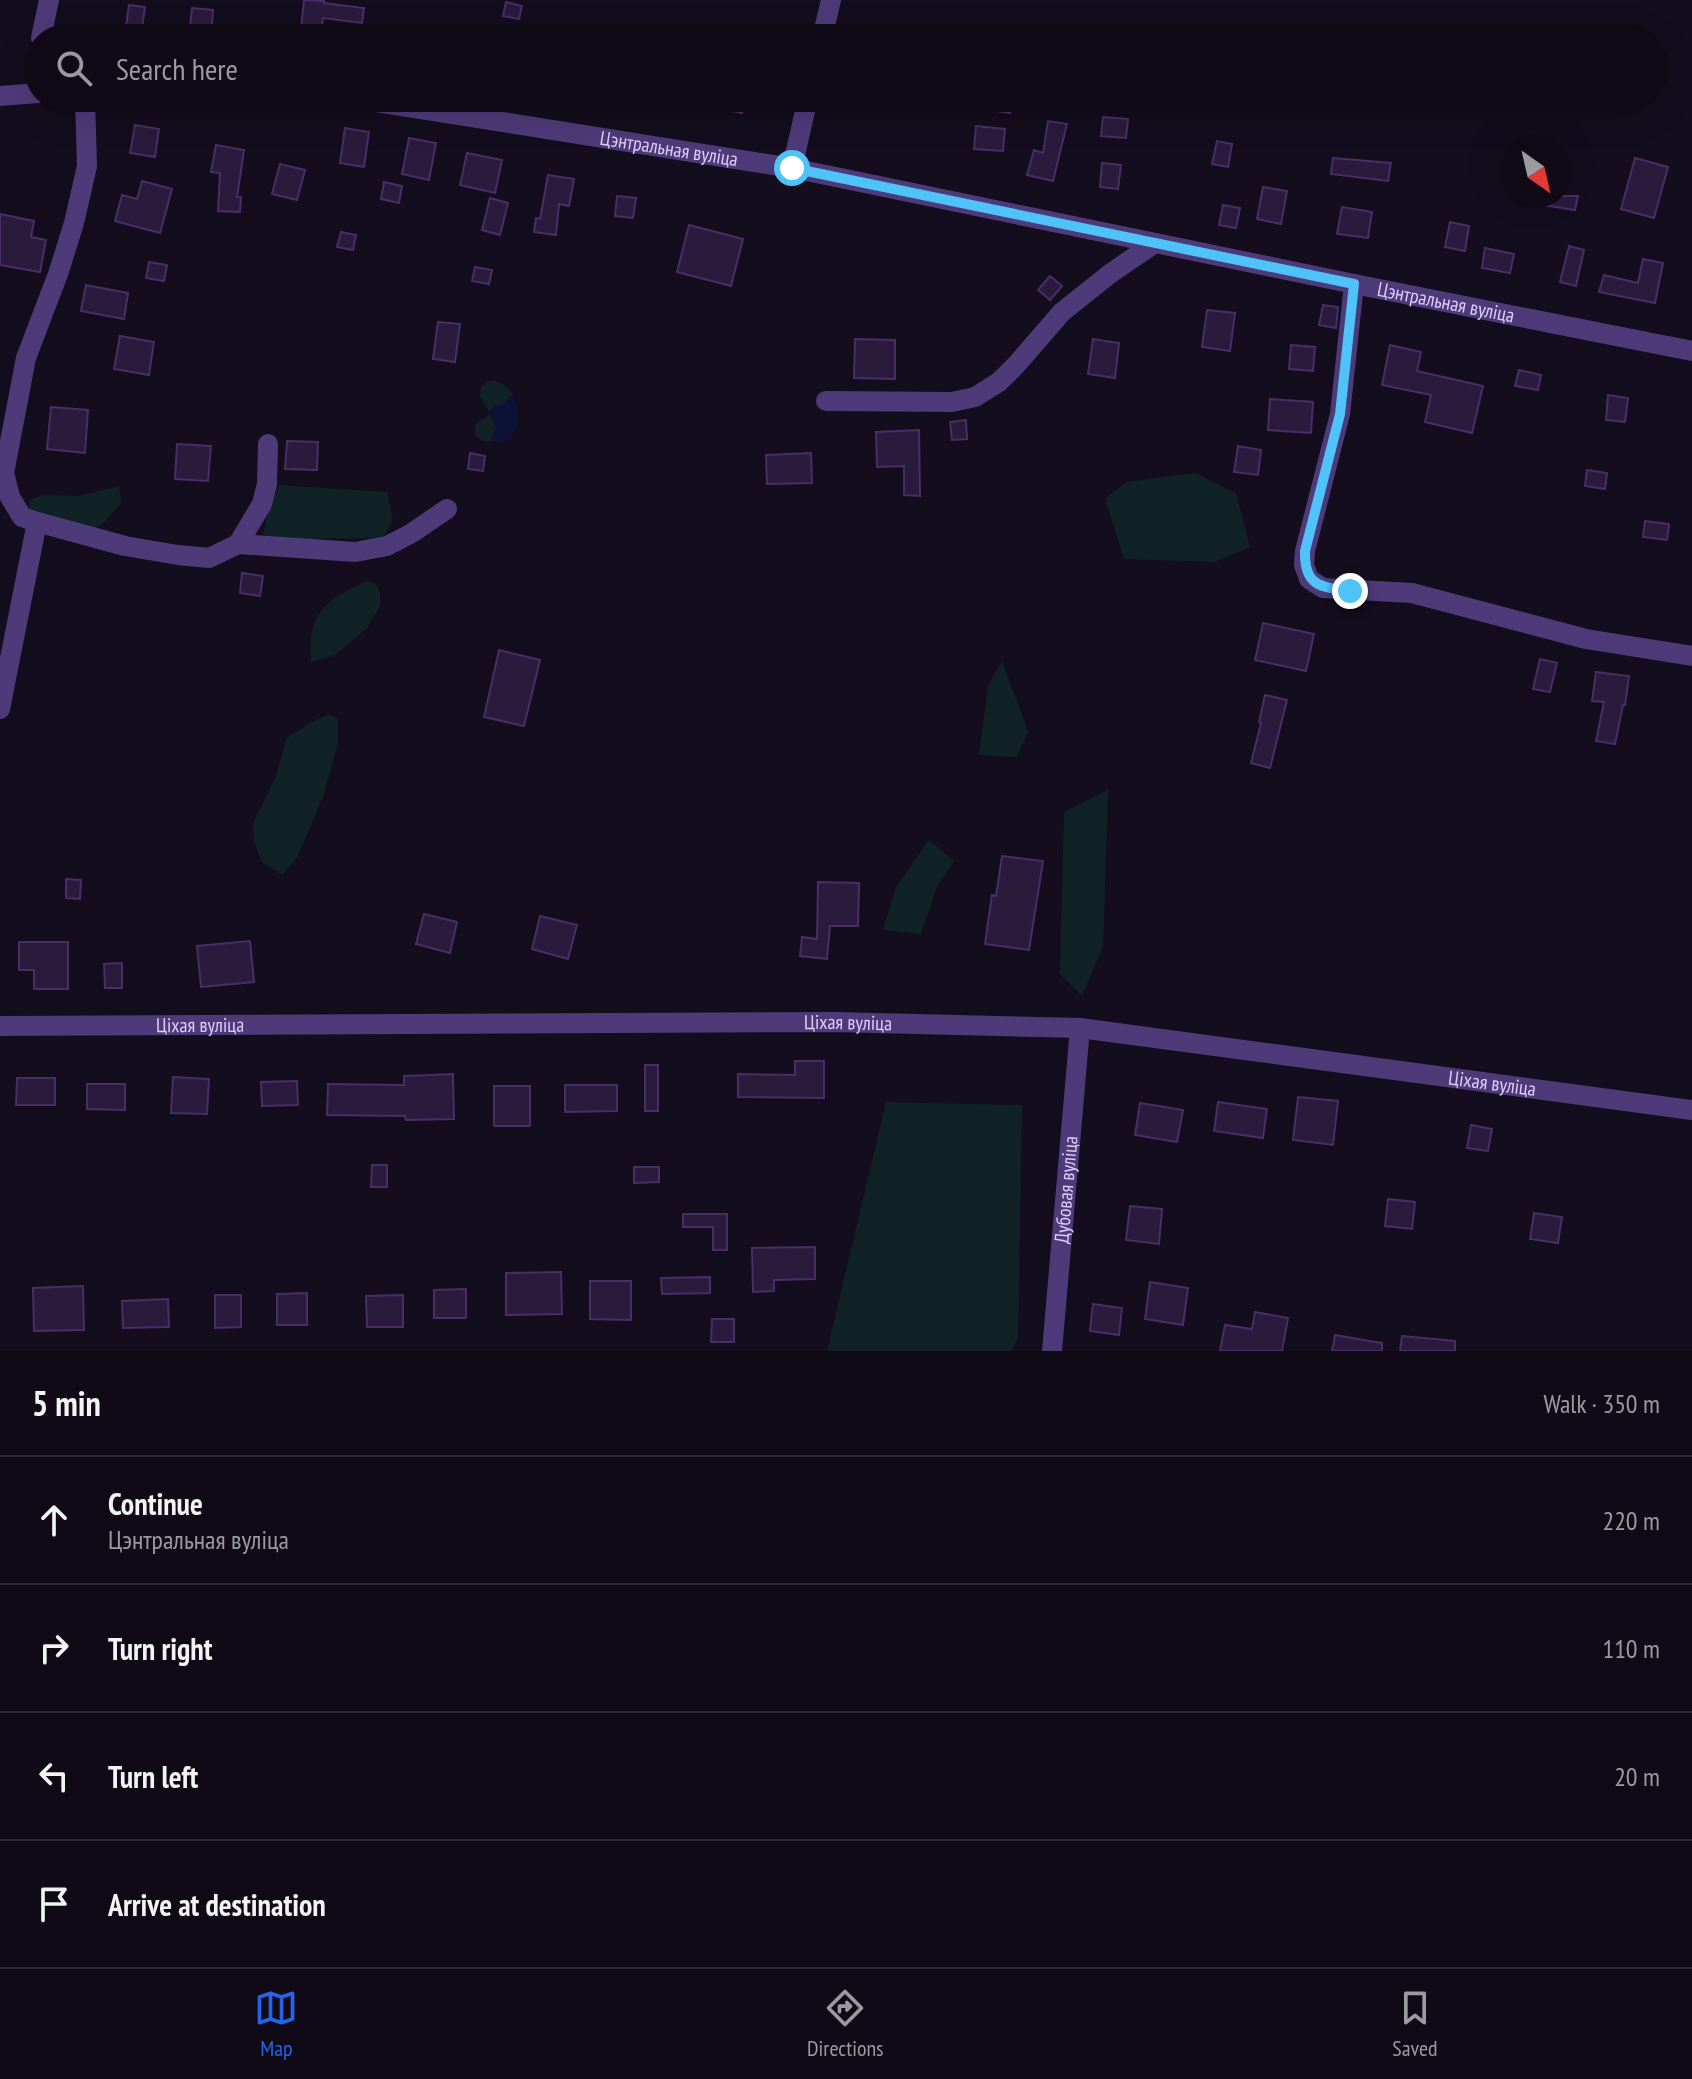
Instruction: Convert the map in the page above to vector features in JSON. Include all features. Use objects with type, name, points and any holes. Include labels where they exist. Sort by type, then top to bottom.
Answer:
[{"type":"street","points":[[44,24],[49,0]]},
{"type":"street","points":[[825,24],[831,0]]},
{"type":"street","points":[[0,96],[24,94]]},
{"type":"street","points":[[85,112],[87,166],[58,274],[26,358],[4,473],[10,497],[22,517],[125,546],[209,558],[238,544],[355,552],[387,546],[447,509]]},
{"type":"street","name":"Цэнтральная вуліца","points":[[439,112],[792,168],[1692,351]]},
{"type":"street","points":[[792,168],[805,112]]},
{"type":"street","points":[[826,401],[952,402],[975,397],[999,382],[1062,312],[1155,243]]},
{"type":"street","points":[[1354,284],[1340,414],[1305,551],[1304,565],[1309,579],[1323,588],[1412,593],[1586,639],[1692,656]]},
{"type":"street","points":[[238,544],[262,504],[267,484],[268,444]]},
{"type":"street","points":[[0,709],[37,522]]},
{"type":"street","name":"Ціхая вуліца","points":[[0,1026],[835,1022],[1080,1028],[1692,1110]]},
{"type":"street","name":"Дубовая вуліца","points":[[1052,1351],[1080,1028]]},
{"type":"shaded area","points":[[494,380],[510,390],[513,396],[489,412],[480,396],[481,387]]},
{"type":"shaded area","points":[[510,396],[516,403],[518,422],[513,434],[503,444],[491,439],[496,428],[489,412],[495,406],[504,404]]},
{"type":"shaded area","points":[[490,414],[496,428],[491,438],[493,441],[483,441],[475,435],[475,425]]},
{"type":"shaded area","points":[[1195,473],[1236,493],[1250,547],[1215,562],[1124,559],[1105,499],[1126,482]]},
{"type":"shaded area","points":[[279,485],[387,492],[393,520],[383,538],[295,539],[263,535]]},
{"type":"shaded area","points":[[119,486],[121,503],[104,523],[87,532],[29,510],[29,500],[43,495],[79,496]]},
{"type":"shaded area","points":[[367,581],[376,584],[380,606],[367,628],[335,655],[311,662],[312,631],[322,610],[340,595]]},
{"type":"shaded area","points":[[1002,661],[1028,731],[1017,757],[979,755],[988,686]]},
{"type":"shaded area","points":[[329,714],[338,719],[338,743],[323,797],[297,858],[282,875],[262,862],[254,842],[253,823],[276,776],[287,738]]},
{"type":"shaded area","points":[[1108,790],[1103,947],[1082,996],[1060,974],[1064,812]]},
{"type":"shaded area","points":[[929,840],[954,861],[937,887],[921,934],[883,930],[896,887]]},
{"type":"shaded area","points":[[886,1102],[1022,1105],[1018,1337],[1012,1351],[827,1351]]},
{"type":"building","points":[[304,0],[364,8],[362,23],[323,18],[322,24],[302,24]]},
{"type":"building","points":[[506,2],[522,6],[519,19],[503,16]]},
{"type":"building","points":[[129,5],[145,7],[143,24],[126,24]]},
{"type":"building","points":[[192,8],[213,10],[212,24],[190,24]]},
{"type":"building","points":[[1103,117],[1128,119],[1126,138],[1101,136]]},
{"type":"building","points":[[1048,121],[1067,124],[1053,181],[1027,175],[1034,150],[1043,153]]},
{"type":"building","points":[[135,125],[159,129],[155,157],[130,153]]},
{"type":"building","points":[[976,126],[1005,129],[1003,151],[974,149]]},
{"type":"building","points":[[345,128],[369,132],[364,167],[340,163]]},
{"type":"building","points":[[409,138],[436,143],[429,180],[402,174]]},
{"type":"building","points":[[1217,141],[1232,144],[1228,167],[1212,164]]},
{"type":"building","points":[[216,145],[244,150],[237,197],[241,197],[240,212],[218,211],[220,173],[211,172]]},
{"type":"building","points":[[467,153],[502,160],[495,193],[460,185]]},
{"type":"building","points":[[1333,158],[1391,163],[1388,181],[1331,174]]},
{"type":"building","points":[[1635,158],[1668,167],[1654,218],[1621,209]]},
{"type":"building","points":[[1102,163],[1121,165],[1118,189],[1100,187]]},
{"type":"building","points":[[280,164],[305,170],[297,200],[272,194]]},
{"type":"building","points":[[548,175],[574,179],[569,206],[559,204],[556,235],[534,232],[536,218],[540,219]]},
{"type":"building","points":[[142,181],[172,189],[160,233],[115,221],[122,195],[137,199]]},
{"type":"building","points":[[384,182],[402,186],[399,203],[381,199]]},
{"type":"building","points":[[1263,187],[1287,191],[1281,224],[1257,219]]},
{"type":"building","points":[[617,196],[636,198],[633,218],[615,216]]},
{"type":"building","points":[[1572,196],[1578,196],[1575,210],[1562,208],[1572,208]]},
{"type":"building","points":[[490,198],[508,203],[500,235],[482,230]]},
{"type":"building","points":[[1223,205],[1240,208],[1236,228],[1219,225]]},
{"type":"building","points":[[1342,207],[1372,212],[1368,238],[1337,234]]},
{"type":"building","points":[[0,214],[34,221],[31,237],[46,240],[40,272],[0,265]]},
{"type":"building","points":[[1450,222],[1469,226],[1465,251],[1445,247]]},
{"type":"building","points":[[689,225],[743,239],[731,286],[677,272]]},
{"type":"building","points":[[341,232],[356,235],[353,250],[337,247]]},
{"type":"building","points":[[1569,246],[1584,250],[1576,286],[1560,282]]},
{"type":"building","points":[[1485,248],[1514,254],[1510,273],[1482,268]]},
{"type":"building","points":[[1643,259],[1663,263],[1655,303],[1599,292],[1604,275],[1638,283]]},
{"type":"building","points":[[149,262],[167,265],[164,281],[146,278]]},
{"type":"building","points":[[475,267],[492,270],[489,284],[472,281]]},
{"type":"building","points":[[1050,276],[1062,286],[1050,300],[1038,290]]},
{"type":"building","points":[[86,285],[128,293],[124,319],[81,311]]},
{"type":"building","points":[[1323,305],[1338,307],[1336,328],[1319,325]]},
{"type":"building","points":[[1207,310],[1235,313],[1230,351],[1202,347]]},
{"type":"building","points":[[438,322],[460,324],[455,362],[433,359]]},
{"type":"building","points":[[120,336],[154,342],[149,375],[114,369]]},
{"type":"building","points":[[855,339],[895,340],[895,379],[854,378]]},
{"type":"building","points":[[1093,339],[1119,343],[1115,378],[1088,374]]},
{"type":"building","points":[[1291,345],[1315,347],[1313,371],[1289,369]]},
{"type":"building","points":[[1390,345],[1421,352],[1417,371],[1483,386],[1472,433],[1425,422],[1431,395],[1382,385]]},
{"type":"building","points":[[1519,370],[1541,375],[1538,390],[1515,386]]},
{"type":"building","points":[[1608,395],[1628,398],[1625,422],[1606,420]]},
{"type":"building","points":[[1270,399],[1313,402],[1311,433],[1268,430]]},
{"type":"building","points":[[51,407],[88,410],[85,453],[47,449]]},
{"type":"building","points":[[966,420],[967,439],[952,440],[950,422]]},
{"type":"building","points":[[919,430],[920,496],[904,495],[904,466],[877,467],[876,432]]},
{"type":"building","points":[[287,441],[318,442],[317,470],[285,469]]},
{"type":"building","points":[[177,444],[211,446],[208,481],[175,479]]},
{"type":"building","points":[[1238,446],[1261,450],[1258,475],[1234,472]]},
{"type":"building","points":[[470,453],[485,456],[483,471],[468,469]]},
{"type":"building","points":[[811,453],[812,483],[767,484],[766,455]]},
{"type":"building","points":[[1587,470],[1607,473],[1605,489],[1585,486]]},
{"type":"building","points":[[1645,521],[1669,524],[1667,540],[1643,537]]},
{"type":"building","points":[[242,573],[263,576],[260,596],[240,593]]},
{"type":"building","points":[[1263,623],[1314,634],[1306,671],[1255,660]]},
{"type":"building","points":[[499,650],[540,660],[524,726],[484,717]]},
{"type":"building","points":[[1540,659],[1557,663],[1550,692],[1533,689]]},
{"type":"building","points":[[1596,672],[1629,676],[1615,744],[1596,741],[1604,702],[1592,701]]},
{"type":"building","points":[[1265,695],[1287,700],[1270,768],[1251,763]]},
{"type":"building","points":[[1002,856],[1043,861],[1029,950],[985,944],[992,895],[996,896]]},
{"type":"building","points":[[66,879],[81,880],[80,899],[66,898]]},
{"type":"building","points":[[818,882],[859,883],[858,926],[830,926],[827,959],[800,956],[802,937],[817,939]]},
{"type":"building","points":[[424,914],[457,922],[450,953],[416,944]]},
{"type":"building","points":[[540,916],[577,925],[568,959],[532,949]]},
{"type":"building","points":[[250,941],[254,982],[201,987],[197,946]]},
{"type":"building","points":[[19,942],[68,942],[68,989],[34,989],[34,970],[19,970]]},
{"type":"building","points":[[122,963],[122,988],[105,988],[104,964]]},
{"type":"building","points":[[795,1061],[824,1061],[824,1098],[738,1097],[738,1074],[795,1075]]},
{"type":"building","points":[[645,1065],[658,1065],[658,1111],[645,1111]]},
{"type":"building","points":[[453,1074],[454,1119],[406,1120],[405,1116],[327,1115],[328,1084],[404,1085],[404,1076]]},
{"type":"building","points":[[173,1077],[209,1079],[207,1114],[171,1113]]},
{"type":"building","points":[[17,1078],[55,1078],[55,1105],[16,1105]]},
{"type":"building","points":[[297,1081],[298,1105],[262,1106],[261,1082]]},
{"type":"building","points":[[87,1084],[125,1084],[125,1110],[87,1109]]},
{"type":"building","points":[[565,1085],[617,1085],[617,1111],[565,1112]]},
{"type":"building","points":[[494,1086],[530,1086],[530,1126],[494,1126]]},
{"type":"building","points":[[1298,1097],[1338,1101],[1333,1145],[1293,1140]]},
{"type":"building","points":[[1218,1102],[1267,1109],[1263,1138],[1214,1131]]},
{"type":"building","points":[[1140,1103],[1183,1110],[1177,1142],[1135,1135]]},
{"type":"building","points":[[1471,1125],[1492,1129],[1488,1151],[1467,1148]]},
{"type":"building","points":[[372,1165],[387,1165],[387,1187],[371,1187]]},
{"type":"building","points":[[634,1167],[659,1167],[659,1182],[634,1183]]},
{"type":"building","points":[[1388,1199],[1415,1202],[1412,1229],[1385,1226]]},
{"type":"building","points":[[1130,1206],[1162,1209],[1159,1244],[1126,1240]]},
{"type":"building","points":[[1534,1213],[1562,1217],[1558,1243],[1530,1239]]},
{"type":"building","points":[[683,1214],[727,1214],[727,1250],[713,1250],[713,1227],[683,1227]]},
{"type":"building","points":[[815,1247],[815,1279],[774,1280],[774,1291],[753,1292],[752,1248]]},
{"type":"building","points":[[561,1272],[562,1314],[506,1315],[506,1273]]},
{"type":"building","points":[[710,1277],[710,1293],[662,1294],[661,1278]]},
{"type":"building","points":[[590,1281],[631,1281],[631,1320],[590,1319]]},
{"type":"building","points":[[1150,1282],[1188,1288],[1183,1325],[1145,1319]]},
{"type":"building","points":[[83,1286],[84,1330],[34,1331],[33,1288]]},
{"type":"building","points":[[466,1289],[466,1318],[434,1318],[434,1290]]},
{"type":"building","points":[[307,1293],[307,1325],[277,1325],[277,1294]]},
{"type":"building","points":[[215,1295],[241,1295],[241,1327],[215,1328]]},
{"type":"building","points":[[403,1295],[403,1327],[367,1327],[366,1296]]},
{"type":"building","points":[[168,1299],[169,1327],[123,1328],[122,1301]]},
{"type":"building","points":[[1093,1304],[1122,1308],[1119,1335],[1090,1331]]},
{"type":"building","points":[[1255,1312],[1288,1318],[1282,1351],[1220,1351],[1225,1325],[1252,1329]]},
{"type":"building","points":[[712,1319],[734,1319],[734,1342],[711,1342]]},
{"type":"building","points":[[1335,1335],[1382,1343],[1382,1351],[1332,1351]]},
{"type":"building","points":[[1402,1336],[1455,1341],[1455,1351],[1400,1351]]},
{"type":"route","points":[[792,168],[1354,284],[1340,414],[1304,565],[1309,579],[1323,588],[1350,591]]}]
